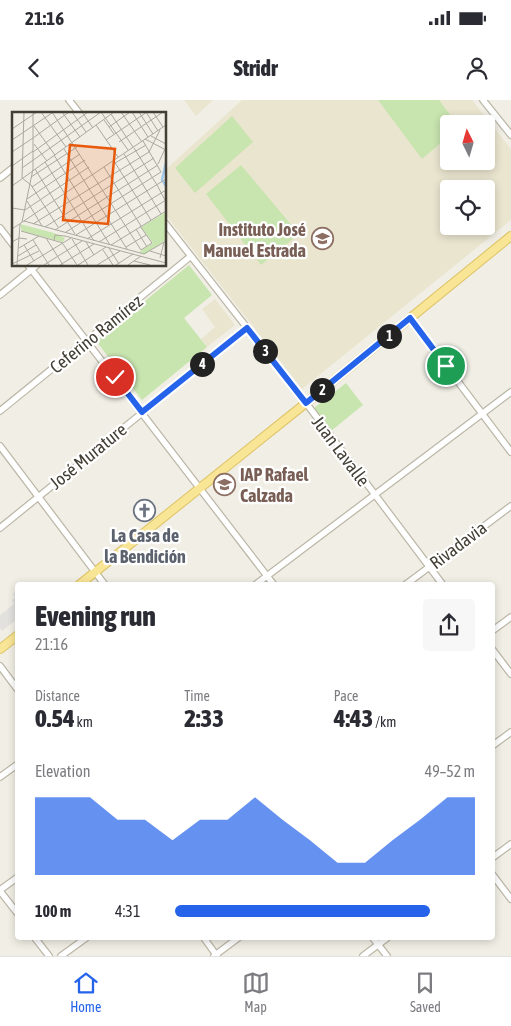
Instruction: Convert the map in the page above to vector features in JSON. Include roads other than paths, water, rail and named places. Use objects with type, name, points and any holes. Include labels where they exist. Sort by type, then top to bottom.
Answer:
[{"type":"main road","points":[[83,582],[511,236]]},
{"type":"main road","points":[[0,649],[15,637]]},
{"type":"street","points":[[69,100],[78,112]]},
{"type":"street","points":[[483,100],[511,135]]},
{"type":"street","points":[[0,178],[12,169]]},
{"type":"street","name":"Juan Lavalle","points":[[166,224],[306,403],[441,582]]},
{"type":"street","points":[[0,228],[12,243]]},
{"type":"street","name":"Ceferino Ramírez","points":[[0,411],[191,256]]},
{"type":"street","points":[[0,295],[32,266],[87,342],[272,582]]},
{"type":"street","points":[[410,318],[511,452]]},
{"type":"street","name":"José Murature","points":[[0,528],[247,328]]},
{"type":"street","points":[[260,582],[511,392]]},
{"type":"street","points":[[0,446],[103,582]]},
{"type":"street","name":"Rivadavia","points":[[409,582],[511,506]]},
{"type":"street","points":[[495,629],[511,617]]},
{"type":"street","points":[[495,654],[511,674]]},
{"type":"street","points":[[0,666],[15,686]]},
{"type":"street","points":[[495,744],[511,732]]},
{"type":"street","points":[[0,777],[15,766]]},
{"type":"street","points":[[495,856],[511,844]]},
{"type":"street","points":[[495,878],[511,899]]},
{"type":"street","points":[[15,879],[0,890],[15,910]]},
{"type":"street","points":[[36,940],[48,956]]},
{"type":"street","points":[[61,956],[83,940]]},
{"type":"street","points":[[205,940],[216,955],[235,940]]},
{"type":"street","points":[[375,940],[387,956]]},
{"type":"street","points":[[363,956],[384,940]]},
{"type":"place","name":"Instituto José Manuel Estrada","points":[[322,239]]},
{"type":"place","name":"IAP Rafael Calzada","points":[[224,484]]},
{"type":"place","name":"La Casa de la Bendición","points":[[145,510]]}]
